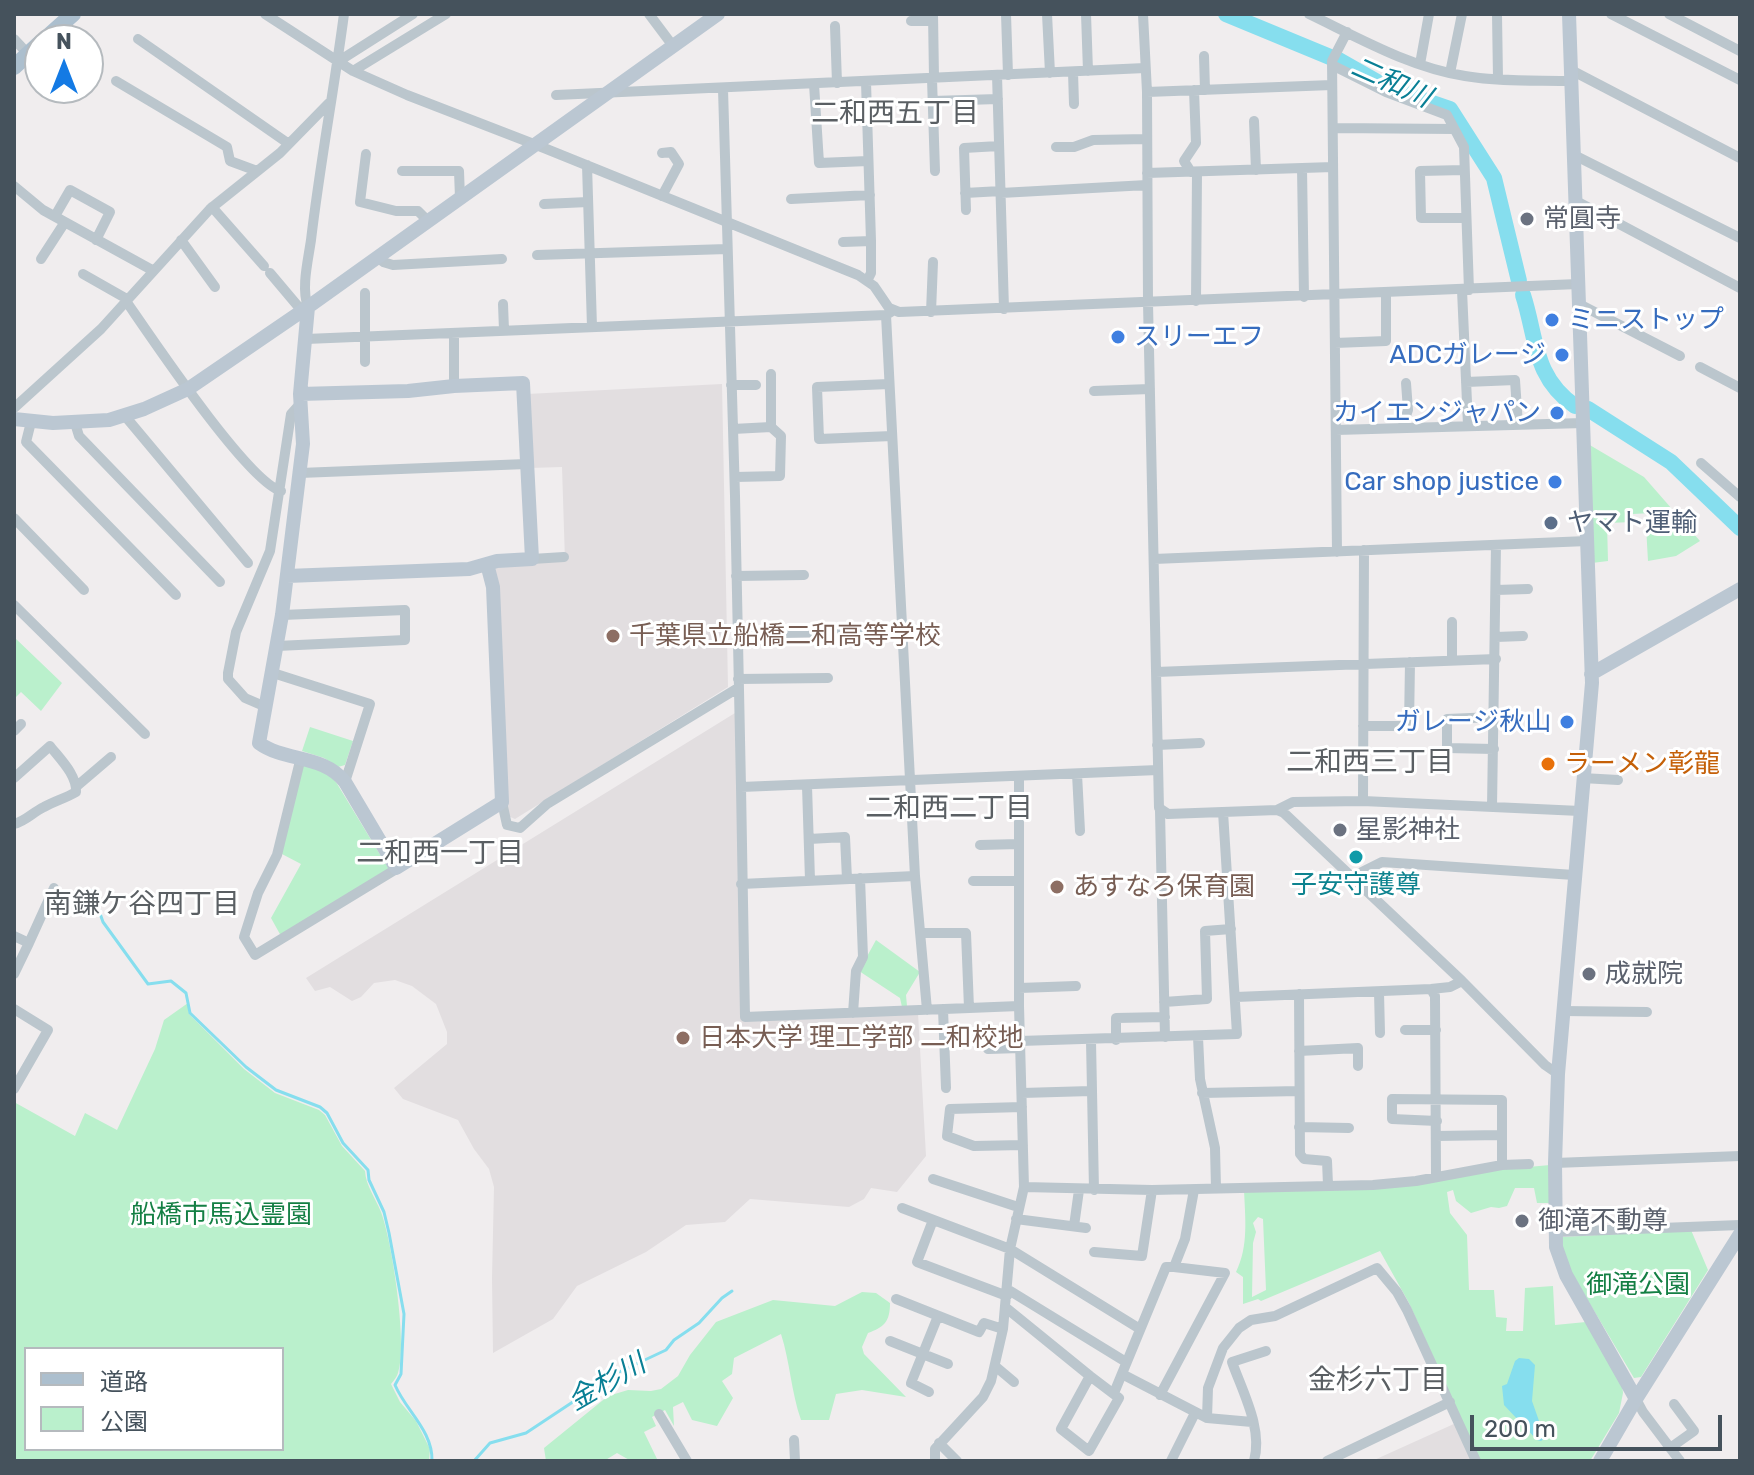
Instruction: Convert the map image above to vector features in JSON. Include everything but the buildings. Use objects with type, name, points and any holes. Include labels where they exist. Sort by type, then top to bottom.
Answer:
[{"type":"street","points":[[265,14],[353,71],[858,275],[874,286],[890,313],[889,384],[915,876],[927,1010]]},
{"type":"street","points":[[344,14],[304,295],[306,339],[300,399],[303,444],[300,473],[282,615],[259,741],[261,746],[328,766],[345,782],[393,865],[398,868]]},
{"type":"street","points":[[339,61],[413,14]]},
{"type":"street","points":[[353,71],[446,14]]},
{"type":"street","points":[[649,14],[673,46]]},
{"type":"street","points":[[14,419],[75,423],[125,416],[188,389],[718,14]]},
{"type":"street","points":[[1004,309],[998,99],[1006,14]]},
{"type":"street","points":[[1047,14],[1050,73]]},
{"type":"street","points":[[1086,14],[1088,71]]},
{"type":"street","points":[[1143,14],[1165,1037]]},
{"type":"street","points":[[1309,14],[1390,53],[1450,73],[1498,79],[1571,76],[1740,158]]},
{"type":"street","points":[[1420,64],[1429,14]]},
{"type":"street","points":[[1450,73],[1462,14]]},
{"type":"street","points":[[1497,14],[1498,79]]},
{"type":"street","points":[[1569,14],[1591,674],[1558,1074],[1555,1163],[1557,1253],[1566,1275],[1643,1412],[1680,1461]]},
{"type":"street","points":[[1611,14],[1740,80]]},
{"type":"street","points":[[1669,14],[1740,51]]},
{"type":"street","points":[[911,21],[933,18],[935,171]]},
{"type":"street","points":[[835,26],[837,83]]},
{"type":"street","points":[[1337,552],[1332,85],[1333,60],[1347,32]]},
{"type":"street","points":[[138,39],[289,144]]},
{"type":"street","points":[[1196,301],[1194,172],[1184,161],[1196,143],[1204,56]]},
{"type":"street","points":[[1333,60],[1386,92],[1447,115],[1464,147],[1468,425]]},
{"type":"street","points":[[556,95],[1145,68]]},
{"type":"street","points":[[1073,72],[1074,104]]},
{"type":"street","points":[[116,81],[227,147],[230,161],[257,171]]},
{"type":"street","points":[[866,82],[871,241],[871,273],[867,281]]},
{"type":"street","points":[[814,84],[819,163],[868,161]]},
{"type":"street","points":[[1147,92],[1332,85]]},
{"type":"street","points":[[723,89],[735,477],[745,1017],[1019,1006]]},
{"type":"street","points":[[404,108],[407,95]]},
{"type":"street","points":[[933,101],[998,99]]},
{"type":"street","points":[[14,408],[101,329],[212,207],[289,144],[329,103]]},
{"type":"street","points":[[1254,121],[1256,170]]},
{"type":"street","points":[[1333,128],[1454,129]]},
{"type":"street","points":[[1056,147],[1074,147],[1093,140],[1147,139]]},
{"type":"street","points":[[966,210],[964,148],[999,146]]},
{"type":"street","points":[[662,153],[671,152],[679,164],[662,196]]},
{"type":"street","points":[[366,154],[360,202],[396,211],[418,211],[428,221]]},
{"type":"street","points":[[1574,155],[1740,238]]},
{"type":"street","points":[[587,165],[592,327]]},
{"type":"street","points":[[1147,173],[1333,167]]},
{"type":"street","points":[[1302,168],[1304,297]]},
{"type":"street","points":[[1464,170],[1420,171],[1421,218],[1466,218]]},
{"type":"street","points":[[402,171],[459,171],[460,198]]},
{"type":"street","points":[[965,193],[1147,185]]},
{"type":"street","points":[[14,186],[60,219],[152,270]]},
{"type":"street","points":[[41,259],[70,190],[110,212],[96,240]]},
{"type":"street","points":[[791,199],[870,195]]},
{"type":"street","points":[[1576,201],[1740,288]]},
{"type":"street","points":[[544,204],[588,202]]},
{"type":"street","points":[[212,207],[305,309]]},
{"type":"street","points":[[181,240],[215,287]]},
{"type":"street","points":[[843,242],[871,241]]},
{"type":"street","points":[[537,255],[727,249]]},
{"type":"street","points":[[381,255],[383,262],[393,265],[502,259]]},
{"type":"street","points":[[931,312],[933,262]]},
{"type":"street","points":[[83,274],[126,300],[188,389],[246,463],[273,489],[281,491]]},
{"type":"street","points":[[306,339],[1578,284]]},
{"type":"street","points":[[365,293],[365,362]]},
{"type":"street","points":[[1335,343],[1386,341],[1386,293]]},
{"type":"street","points":[[503,304],[504,330]]},
{"type":"street","points":[[1579,304],[1680,356]]},
{"type":"street","points":[[454,333],[454,386]]},
{"type":"street","points":[[1700,367],[1740,388]]},
{"type":"street","points":[[771,374],[771,427]]},
{"type":"street","points":[[1466,382],[1515,380],[1518,425]]},
{"type":"street","points":[[300,399],[523,383],[532,559]]},
{"type":"street","points":[[1402,428],[1408,410],[1406,383]]},
{"type":"street","points":[[889,384],[817,387],[819,439],[892,436]]},
{"type":"street","points":[[731,385],[756,385]]},
{"type":"street","points":[[1094,391],[1150,389]]},
{"type":"street","points":[[266,707],[245,698],[228,679],[236,632],[267,561],[281,491],[291,414],[300,399]]},
{"type":"street","points":[[125,416],[248,563]]},
{"type":"street","points":[[31,422],[26,442],[176,595]]},
{"type":"street","points":[[75,423],[79,436],[220,582]]},
{"type":"street","points":[[1336,430],[1583,423]]},
{"type":"street","points":[[733,429],[771,427],[781,436],[780,476],[735,477]]},
{"type":"street","points":[[1701,463],[1740,497]]},
{"type":"street","points":[[300,473],[526,464]]},
{"type":"street","points":[[14,518],[84,590]]},
{"type":"street","points":[[1154,559],[1587,541]]},
{"type":"street","points":[[1492,807],[1496,545]]},
{"type":"street","points":[[1363,801],[1364,550]]},
{"type":"street","points":[[287,576],[469,569],[487,564],[564,557]]},
{"type":"street","points":[[487,564],[493,587],[502,802],[507,825],[520,828],[547,804],[738,684],[828,678]]},
{"type":"street","points":[[736,576],[804,575]]},
{"type":"street","points":[[1496,590],[1528,589]]},
{"type":"street","points":[[1591,674],[1740,589]]},
{"type":"street","points":[[14,605],[145,734]]},
{"type":"street","points":[[277,646],[405,640],[405,610],[282,615]]},
{"type":"street","points":[[1452,622],[1452,660]]},
{"type":"street","points":[[737,634],[872,631]]},
{"type":"street","points":[[1496,637],[1523,636]]},
{"type":"street","points":[[1156,672],[1496,659]]},
{"type":"street","points":[[1363,726],[1409,726],[1410,662]]},
{"type":"street","points":[[273,673],[370,704],[345,782]]},
{"type":"street","points":[[1494,717],[1447,719],[1447,748],[1494,749]]},
{"type":"street","points":[[1157,745],[1200,743]]},
{"type":"street","points":[[14,778],[50,746],[77,786],[76,792],[14,824]]},
{"type":"street","points":[[77,786],[111,757]]},
{"type":"street","points":[[301,757],[277,855],[258,893],[244,937],[255,955],[502,802]]},
{"type":"street","points":[[741,787],[1158,770]]},
{"type":"street","points":[[1077,774],[1080,831]]},
{"type":"street","points":[[935,1461],[934,1452],[939,1443],[983,1397],[995,1366],[1007,1298],[1010,1249],[1024,1187],[1019,1006],[1019,776]]},
{"type":"street","points":[[1582,778],[1618,780]]},
{"type":"street","points":[[807,786],[810,880]]},
{"type":"street","points":[[1160,811],[1168,814],[1277,810],[1293,802],[1363,801],[1580,811]]},
{"type":"street","points":[[1277,810],[1284,813],[1462,981],[1545,1065],[1558,1074]]},
{"type":"street","points":[[988,1049],[1237,1034],[1223,812]]},
{"type":"street","points":[[809,839],[845,837],[847,879]]},
{"type":"street","points":[[980,845],[1019,844]]},
{"type":"street","points":[[1352,877],[1382,862],[1574,875]]},
{"type":"street","points":[[741,884],[915,876]]},
{"type":"street","points":[[853,1013],[856,971],[863,957],[860,878]]},
{"type":"street","points":[[973,881],[1019,881]]},
{"type":"street","points":[[14,974],[54,888]]},
{"type":"street","points":[[1164,1002],[1207,999],[1205,931],[1231,929]]},
{"type":"street","points":[[920,933],[966,933],[969,1008]]},
{"type":"street","points":[[14,936],[29,943]]},
{"type":"street","points":[[1236,997],[1431,989],[1450,987],[1462,981]]},
{"type":"street","points":[[1019,988],[1076,986]]},
{"type":"street","points":[[1431,989],[1435,996],[1436,1030],[1436,1175]]},
{"type":"street","points":[[1379,992],[1380,1033]]},
{"type":"street","points":[[1299,994],[1299,1127],[1302,1158],[1327,1161],[1328,1185]]},
{"type":"street","points":[[14,1009],[48,1030],[14,1089]]},
{"type":"street","points":[[943,1009],[946,1088]]},
{"type":"street","points":[[1563,1011],[1647,1012]]},
{"type":"street","points":[[1116,1040],[1116,1018],[1165,1017]]},
{"type":"street","points":[[1405,1030],[1436,1030]]},
{"type":"street","points":[[1198,1037],[1202,1093],[1215,1148],[1216,1188]]},
{"type":"street","points":[[1091,1041],[1094,1190]]},
{"type":"street","points":[[1299,1051],[1358,1048],[1358,1066]]},
{"type":"street","points":[[1022,1093],[1091,1091]]},
{"type":"street","points":[[1202,1093],[1299,1091]]},
{"type":"street","points":[[1437,1121],[1392,1119],[1392,1099],[1502,1100],[1502,1165]]},
{"type":"street","points":[[1022,1107],[950,1109],[947,1136],[974,1146],[1023,1145]]},
{"type":"street","points":[[1299,1127],[1349,1128]]},
{"type":"street","points":[[1436,1136],[1501,1135]]},
{"type":"street","points":[[1555,1163],[1740,1156]]},
{"type":"street","points":[[1024,1187],[1194,1190],[1402,1182],[1502,1165],[1529,1164]]},
{"type":"street","points":[[933,1179],[1017,1213],[1080,1227],[1079,1190]]},
{"type":"street","points":[[1094,1252],[1142,1256],[1152,1190]]},
{"type":"street","points":[[1174,1267],[1185,1239],[1194,1190]]},
{"type":"street","points":[[902,1208],[1010,1249],[1140,1329]]},
{"type":"street","points":[[933,1220],[917,1262],[1007,1298],[1126,1362]]},
{"type":"street","points":[[1556,1232],[1740,1225]]},
{"type":"street","points":[[1600,1461],[1740,1234]]},
{"type":"street","points":[[1114,1393],[1166,1267],[1225,1273],[1160,1395]]},
{"type":"street","points":[[1207,1418],[1208,1388],[1223,1348],[1239,1328],[1251,1320],[1275,1316],[1377,1268],[1397,1292],[1476,1461]]},
{"type":"street","points":[[1007,1298],[1090,1376],[1119,1398],[1089,1451],[1061,1429],[1090,1376]]},
{"type":"street","points":[[896,1299],[979,1332],[984,1323],[1003,1329]]},
{"type":"street","points":[[929,1392],[911,1383],[938,1316]]},
{"type":"street","points":[[890,1341],[948,1364]]},
{"type":"street","points":[[1254,1461],[1258,1443],[1232,1362],[1266,1351]]},
{"type":"street","points":[[995,1366],[1014,1382]]},
{"type":"street","points":[[1122,1374],[1207,1418],[1252,1422]]},
{"type":"street","points":[[1327,1461],[1450,1402]]},
{"type":"street","points":[[1670,1448],[1694,1431],[1674,1404]]},
{"type":"street","points":[[1171,1461],[1195,1413]]},
{"type":"street","points":[[659,1414],[687,1461]]},
{"type":"street","points":[[794,1440],[795,1461]]},
{"type":"street","points":[[939,1443],[957,1461]]},
{"type":"shaded area","name":"千葉県立船橋二和高等学校","points":[[722,384],[728,687],[515,819],[508,816],[494,570],[496,566],[565,561],[562,467],[530,468],[527,394]]},
{"type":"shaded area","name":"日本大学 理工学部 二和校地","points":[[735,713],[743,1021],[918,1013],[926,1156],[897,1192],[871,1188],[864,1199],[849,1207],[750,1199],[725,1222],[686,1225],[646,1252],[577,1286],[553,1319],[493,1353],[494,1187],[489,1169],[458,1120],[403,1099],[394,1088],[447,1044],[447,1032],[436,1004],[412,986],[395,980],[374,983],[361,997],[352,1001],[330,987],[315,991],[306,978]]},
{"type":"shaded area","points":[[1456,1423],[1473,1461],[1372,1461]]},
{"type":"green space","points":[[1588,444],[1644,477],[1700,541],[1676,556],[1648,561],[1646,526],[1668,524],[1668,512],[1633,514],[1633,522],[1607,523],[1608,561],[1592,563]]},
{"type":"green space","points":[[14,637],[62,683],[41,711],[21,692],[14,699]]},
{"type":"green space","points":[[310,727],[353,741],[345,765],[338,767],[324,758],[302,751]]},
{"type":"green space","points":[[302,764],[326,772],[336,782],[390,871],[281,936],[271,918],[301,864],[280,853]]},
{"type":"green space","points":[[876,940],[920,972],[906,995],[907,1006],[902,1007],[900,998],[859,971]]},
{"type":"green space","name":"船橋市馬込霊園","points":[[188,1003],[189,1014],[244,1069],[275,1093],[325,1115],[342,1146],[365,1171],[385,1226],[397,1293],[401,1360],[398,1374],[391,1384],[400,1402],[416,1421],[430,1449],[429,1461],[14,1461],[14,1102],[75,1136],[85,1113],[117,1130],[155,1049],[164,1020]]},
{"type":"green space","points":[[1550,1165],[1550,1203],[1537,1203],[1534,1188],[1515,1188],[1507,1206],[1471,1213],[1456,1201],[1453,1190],[1447,1192],[1450,1213],[1467,1235],[1469,1290],[1494,1290],[1496,1317],[1507,1318],[1506,1331],[1523,1331],[1525,1288],[1553,1286],[1555,1325],[1586,1322],[1622,1384],[1619,1413],[1590,1461],[1480,1461],[1409,1303],[1380,1251],[1261,1301],[1258,1299],[1243,1304],[1243,1277],[1236,1272],[1245,1242],[1244,1189],[1311,1187]],"holes":[[[1258,1217],[1263,1219],[1266,1290],[1252,1297],[1256,1232],[1253,1223]]]},
{"type":"green space","name":"御滝公園","points":[[1691,1230],[1708,1270],[1641,1377],[1634,1378],[1571,1272],[1563,1251],[1562,1237]]},
{"type":"green space","points":[[862,1292],[876,1293],[890,1303],[885,1323],[868,1333],[862,1347],[864,1354],[906,1397],[862,1390],[836,1394],[829,1420],[801,1420],[781,1334],[734,1358],[732,1374],[722,1381],[733,1398],[717,1426],[692,1420],[683,1402],[673,1407],[674,1426],[665,1410],[652,1417],[656,1426],[644,1432],[658,1461],[631,1461],[617,1453],[604,1461],[546,1461],[544,1448],[608,1396],[628,1390],[661,1389],[678,1376],[716,1322],[773,1300],[835,1306]]},
{"type":"water","points":[[1519,1358],[1529,1359],[1535,1365],[1532,1401],[1545,1438],[1541,1441],[1504,1405],[1502,1386],[1507,1384]]},
{"type":"waterway","name":"二和川","points":[[1226,14],[1330,57]]},
{"type":"waterway","name":"二和川","points":[[1335,58],[1386,87],[1450,109],[1494,178],[1519,281]]},
{"type":"waterway","name":"二和川","points":[[1523,295],[1544,369],[1561,395],[1575,406]]},
{"type":"waterway","name":"二和川","points":[[1588,409],[1671,462],[1740,528]]},
{"type":"waterway","points":[[92,891],[103,922],[148,984],[171,981],[186,993],[190,1013],[246,1067],[276,1090],[320,1107],[327,1113],[343,1143],[368,1170],[369,1180],[384,1212],[404,1314],[401,1374],[395,1385],[424,1431],[432,1461]]},
{"type":"waterway","name":"金杉川","points":[[474,1461],[490,1443],[526,1433],[615,1374],[666,1350],[732,1291]]},
{"type":"place","name":"常圓寺","points":[[1527,219]]},
{"type":"place","name":"ミニストップ","points":[[1552,320]]},
{"type":"place","name":"スリーエフ","points":[[1118,337]]},
{"type":"place","name":"ADCガレージ","points":[[1562,355]]},
{"type":"place","name":"カイエンジャパン","points":[[1557,413]]},
{"type":"place","name":"Car shop justice","points":[[1555,482]]},
{"type":"place","name":"ヤマト運輸","points":[[1551,523]]},
{"type":"place","name":"千葉県立船橋二和高等学校","points":[[613,636]]},
{"type":"place","name":"ガレージ秋山","points":[[1567,722]]},
{"type":"place","name":"ラーメン彰龍","points":[[1548,764]]},
{"type":"place","name":"星影神社","points":[[1340,830]]},
{"type":"place","name":"子安守護尊","points":[[1356,857]]},
{"type":"place","name":"あすなろ保育園","points":[[1057,887]]},
{"type":"place","name":"成就院","points":[[1589,974]]},
{"type":"place","name":"日本大学 理工学部 二和校地","points":[[683,1038]]},
{"type":"place","name":"御滝不動尊","points":[[1522,1221]]},
{"type":"district","name":"二和西五丁目","points":[[895,114]]},
{"type":"district","name":"二和西三丁目","points":[[1370,763]]},
{"type":"district","name":"二和西二丁目","points":[[949,809]]},
{"type":"district","name":"二和西一丁目","points":[[440,854]]},
{"type":"district","name":"南鎌ケ谷四丁目","points":[[142,905]]},
{"type":"district","name":"金杉六丁目","points":[[1378,1381]]}]
